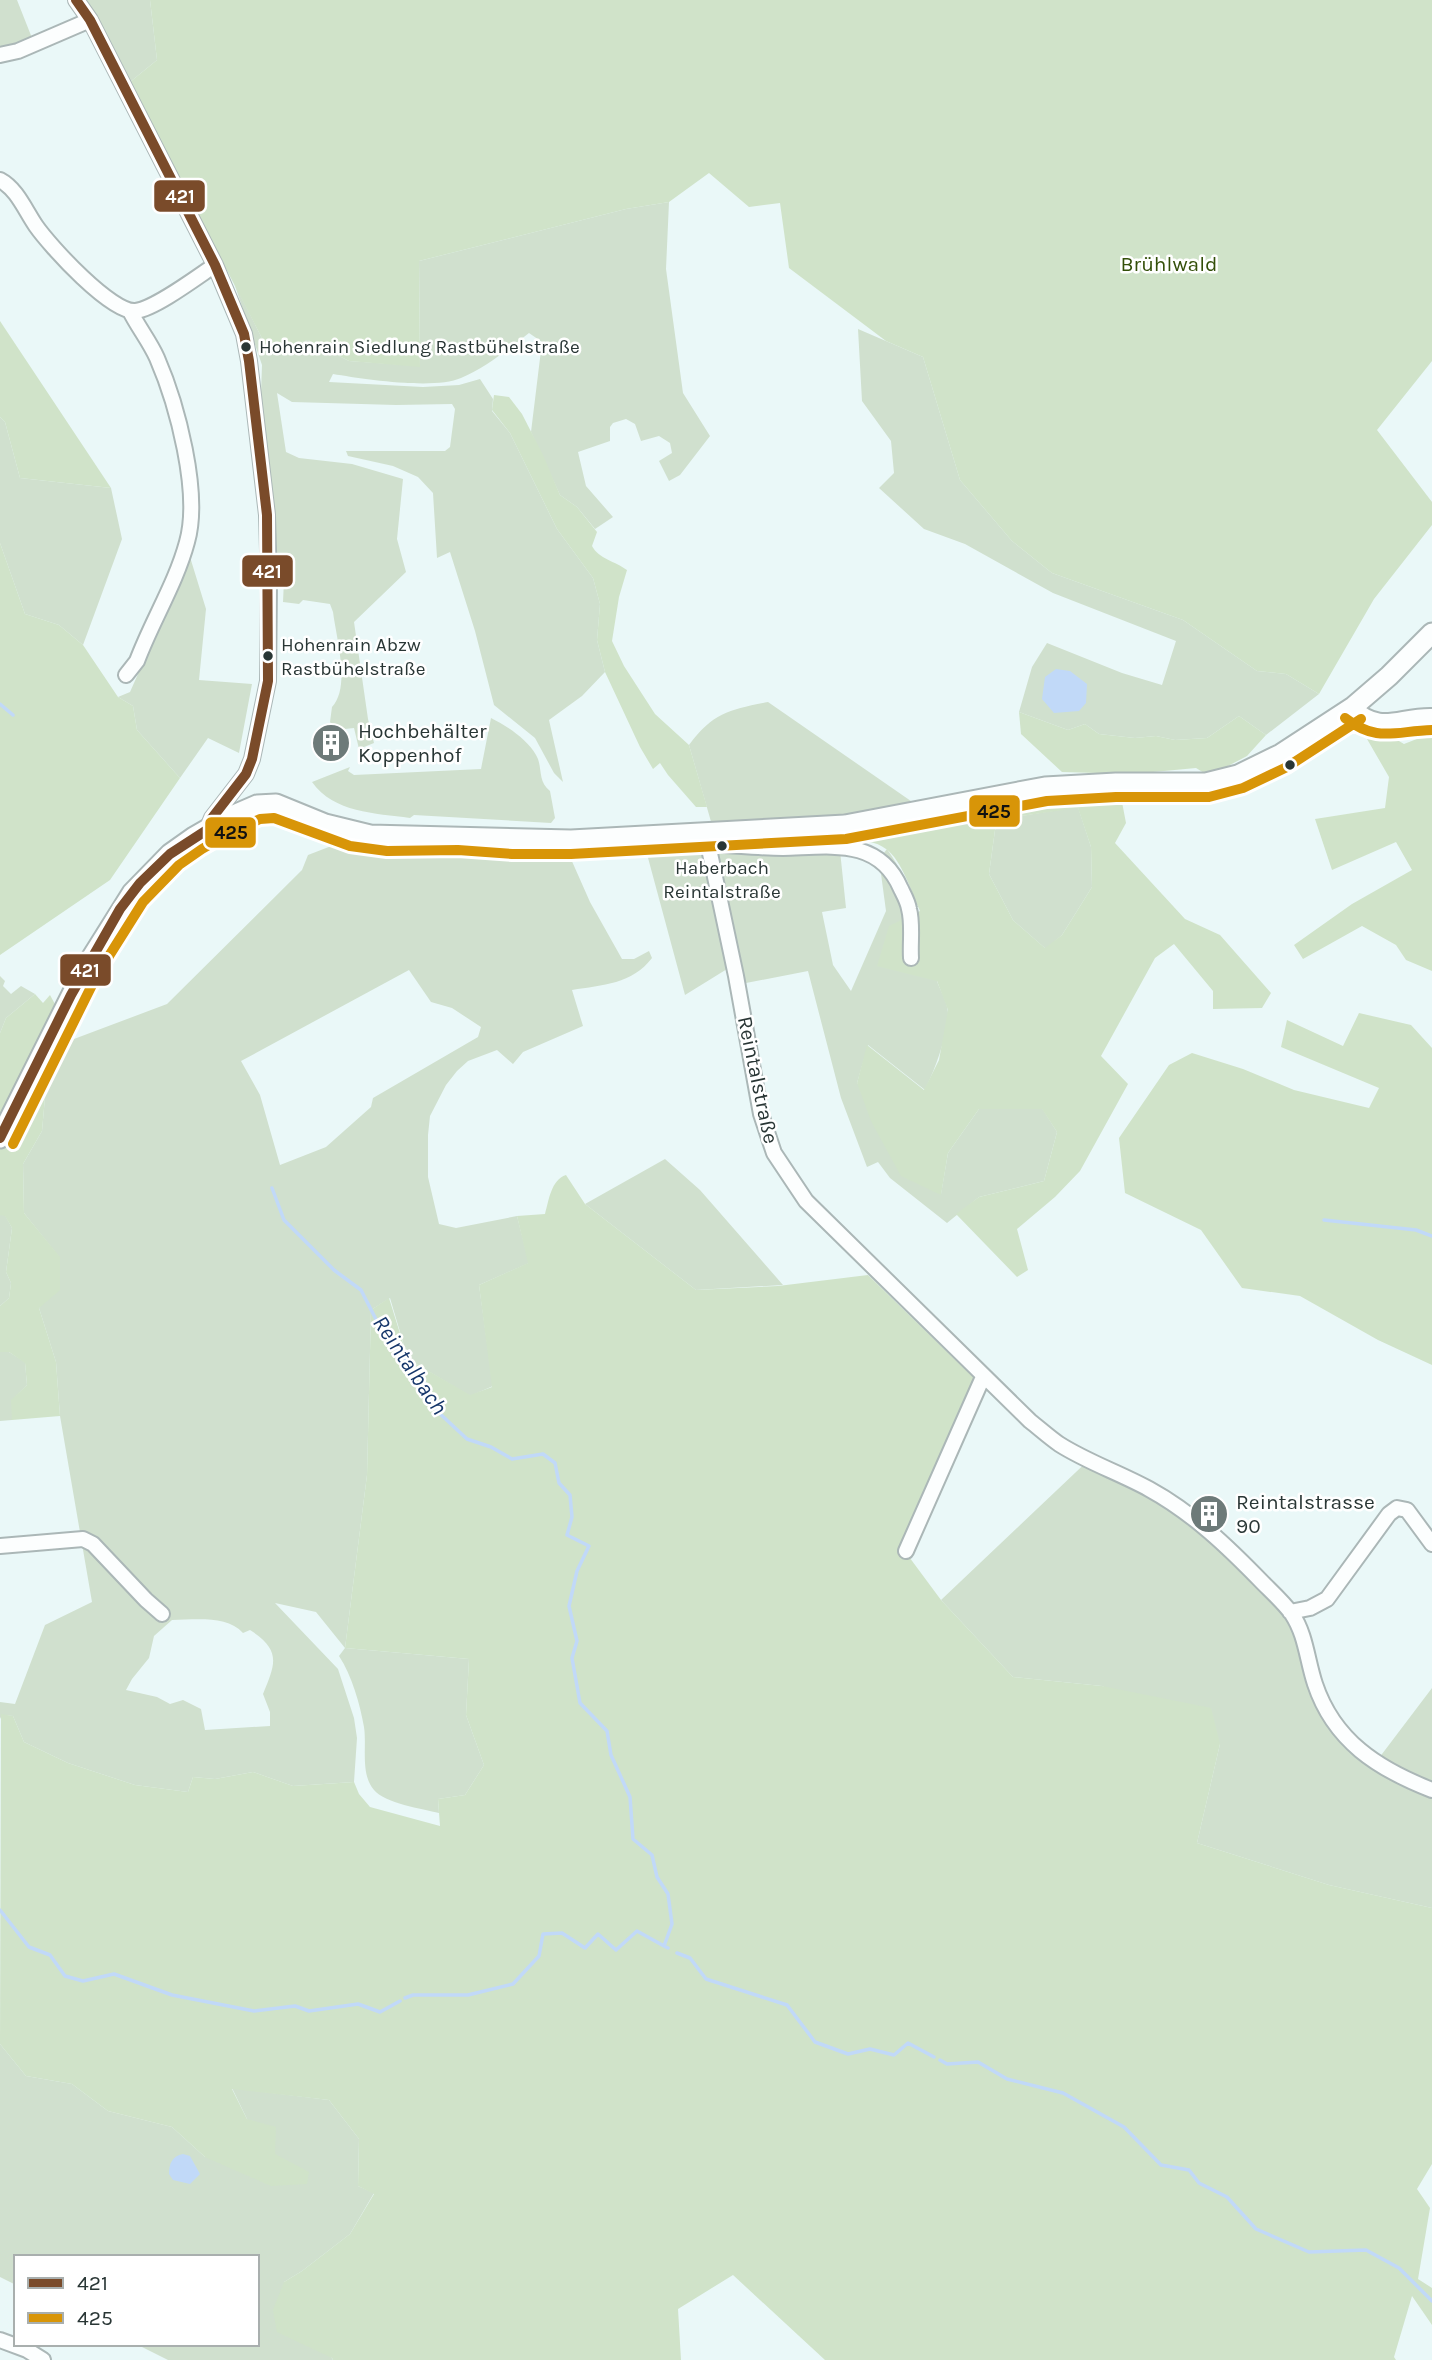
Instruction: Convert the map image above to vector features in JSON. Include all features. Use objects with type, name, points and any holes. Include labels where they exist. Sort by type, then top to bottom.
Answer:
[{"type":"main road","points":[[0,1138],[71,995],[120,909],[140,883],[170,854],[207,830],[257,804],[287,807],[325,824],[370,835],[571,840],[703,838],[845,825],[1045,787],[1116,783],[1206,783],[1238,775],[1281,754],[1353,707],[1432,633]]},
{"type":"street","points":[[76,0],[90,20],[215,265],[244,334],[249,361],[267,515],[268,681],[256,745],[246,774],[212,818],[207,830]]},
{"type":"street","points":[[0,55],[18,51],[90,20]]},
{"type":"street","points":[[0,180],[10,186],[40,232],[63,258],[104,295],[130,312],[156,356],[170,392],[193,502],[190,532],[183,555],[137,661],[126,675]]},
{"type":"street","points":[[130,312],[146,307],[215,265]]},
{"type":"street","points":[[1353,707],[1364,717],[1381,722],[1432,716]]},
{"type":"street","points":[[703,838],[780,848],[835,846],[853,849],[879,859],[889,867],[897,880],[909,909],[911,958]]},
{"type":"street","name":"Reintalstraße","points":[[703,838],[736,976],[761,1114],[774,1153],[806,1201],[983,1377],[1058,1443],[1150,1489],[1214,1535],[1290,1612],[1300,1628],[1315,1684],[1333,1724],[1349,1742],[1369,1758],[1390,1772],[1432,1790]]},
{"type":"street","points":[[906,1551],[983,1377]]},
{"type":"street","points":[[1290,1612],[1310,1608],[1327,1599],[1389,1514],[1397,1508],[1407,1510],[1432,1544]]},
{"type":"street","points":[[0,1546],[83,1539],[93,1544],[162,1614]]},
{"type":"street","points":[[16,2346],[43,2360]]},
{"type":"green space","points":[[0,0],[17,0],[32,38],[14,46],[0,47]]},
{"type":"green space","points":[[84,0],[150,0],[157,60],[130,82],[105,33]]},
{"type":"green space","name":"Brühlwald","points":[[150,0],[1432,0],[1432,361],[1377,430],[1432,502],[1432,525],[1374,599],[1319,694],[1286,674],[1257,671],[1183,620],[1052,573],[1012,541],[960,480],[923,357],[886,341],[789,268],[780,203],[749,207],[709,173],[669,202],[626,209],[419,261],[420,367],[349,361],[308,340],[269,352],[130,82],[157,60]]},
{"type":"green space","points":[[669,202],[666,269],[683,393],[710,436],[680,475],[669,481],[659,461],[672,453],[670,443],[659,436],[641,441],[635,424],[626,419],[613,423],[610,427],[610,441],[578,452],[586,486],[613,517],[595,529],[577,507],[560,495],[531,432],[542,342],[529,333],[479,369],[449,381],[398,382],[333,374],[329,382],[423,387],[459,385],[480,379],[493,399],[492,411],[510,433],[557,529],[593,578],[600,604],[597,640],[605,672],[582,696],[549,720],[563,782],[554,773],[535,738],[494,705],[475,631],[450,552],[437,558],[433,493],[418,477],[393,466],[348,456],[346,451],[445,451],[450,447],[455,409],[452,404],[292,402],[277,393],[286,452],[299,458],[352,464],[403,479],[397,539],[406,572],[354,622],[374,743],[359,749],[354,728],[336,730],[330,722],[332,707],[341,687],[341,675],[339,648],[330,604],[303,600],[299,604],[283,602],[284,580],[274,570],[261,393],[262,365],[234,283],[269,352],[308,340],[349,361],[420,366],[419,261],[626,209]]},
{"type":"green space","points":[[0,321],[111,488],[20,478],[5,422],[0,417]]},
{"type":"green space","points":[[858,329],[923,357],[960,480],[1012,541],[1052,573],[1183,620],[1257,671],[1286,674],[1319,694],[1266,735],[1239,716],[1207,738],[1175,740],[1156,736],[1135,738],[1099,734],[1085,724],[1068,730],[1019,712],[1032,667],[1047,643],[1122,673],[1162,685],[1176,641],[1053,593],[965,544],[924,529],[879,488],[894,473],[891,441],[862,401]]},
{"type":"green space","points":[[494,395],[509,397],[522,414],[560,495],[577,507],[597,532],[592,546],[595,550],[627,570],[619,597],[612,641],[624,666],[655,714],[689,745],[707,807],[696,807],[660,763],[653,769],[640,747],[605,672],[597,640],[600,604],[593,578],[557,529],[510,433],[492,410]]},
{"type":"green space","points":[[0,417],[5,422],[20,478],[111,488],[122,539],[83,645],[59,625],[25,614],[0,543]]},
{"type":"green space","points":[[0,543],[25,614],[59,625],[83,645],[118,697],[133,706],[137,730],[180,778],[110,880],[0,955]]},
{"type":"green space","points":[[190,557],[206,609],[199,680],[252,684],[239,753],[208,738],[180,778],[137,730],[133,706],[118,697],[130,692]]},
{"type":"green space","points":[[768,702],[934,817],[839,841],[846,908],[822,912],[833,965],[851,991],[886,911],[879,859],[887,849],[912,896],[948,1013],[940,1053],[925,1090],[868,1045],[857,1083],[941,1194],[948,1153],[979,1109],[1042,1108],[1057,1132],[1044,1181],[979,1197],[947,1223],[890,1178],[878,1162],[867,1167],[841,1098],[808,971],[746,983],[740,961],[685,995],[644,843],[716,839],[689,745],[706,725],[723,714]]},
{"type":"green space","points":[[1019,712],[1068,730],[1085,724],[1099,734],[1135,738],[1156,736],[1175,740],[1207,738],[1239,716],[1266,735],[1247,756],[1209,776],[1196,768],[1132,774],[1062,772],[1021,734]]},
{"type":"green space","points":[[491,718],[516,734],[536,755],[543,783],[550,791],[555,818],[551,823],[414,815],[410,818],[369,813],[343,806],[321,792],[312,782],[350,767],[348,771],[354,775],[481,769]]},
{"type":"green space","points":[[1432,733],[1432,971],[1406,960],[1396,945],[1362,926],[1303,959],[1294,945],[1352,904],[1412,870],[1396,842],[1332,870],[1315,819],[1385,808],[1389,777],[1367,739],[1387,734],[1404,744]]},
{"type":"green space","points":[[1050,795],[1122,802],[1126,823],[1115,843],[1185,919],[1220,935],[1271,993],[1262,1008],[1213,1009],[1213,991],[1174,944],[1155,958],[1101,1056],[1128,1084],[1080,1171],[1055,1197],[1017,1229],[1028,1270],[1017,1277],[956,1214],[979,1197],[1044,1181],[1057,1132],[1042,1109],[979,1109],[948,1153],[941,1195],[901,1176],[871,1121],[857,1083],[867,1045],[924,1090],[939,1060],[948,1010],[937,981],[877,966],[889,926],[920,911],[897,861],[878,844],[857,840],[801,843],[794,837]],"holes":[[[1078,808],[1091,847],[1092,887],[1062,935],[1045,948],[1013,920],[989,874],[995,830],[1008,818]]]},
{"type":"green space","points":[[1078,807],[1091,847],[1092,887],[1062,935],[1046,949],[1013,920],[989,874],[995,830],[1008,818]]},
{"type":"green space","points":[[339,843],[393,848],[471,848],[495,852],[567,850],[590,902],[622,959],[634,959],[649,951],[652,958],[635,973],[616,982],[572,990],[583,1026],[523,1052],[513,1064],[497,1050],[468,1061],[446,1085],[430,1116],[428,1177],[439,1224],[456,1228],[517,1216],[529,1263],[479,1285],[493,1386],[470,1396],[408,1359],[390,1298],[371,1310],[367,1475],[345,1648],[316,1612],[275,1603],[338,1669],[354,1718],[357,1738],[354,1782],[293,1786],[253,1772],[215,1779],[193,1777],[188,1792],[135,1785],[68,1763],[24,1742],[13,1716],[2,1715],[0,1719],[0,1702],[15,1704],[45,1625],[92,1602],[60,1416],[56,1362],[39,1308],[60,1258],[24,1213],[23,1164],[42,1131],[46,1086],[74,1039],[167,1004],[302,870],[308,855]],"holes":[[[409,970],[431,1002],[452,1008],[481,1027],[478,1037],[373,1098],[371,1107],[326,1147],[280,1165],[260,1095],[241,1061]],[[200,1619],[228,1623],[243,1633],[250,1630],[267,1644],[273,1665],[263,1694],[270,1712],[270,1726],[205,1730],[201,1709],[183,1700],[170,1704],[157,1697],[126,1690],[149,1658],[154,1636],[172,1620]]]},
{"type":"green space","points":[[0,976],[5,981],[3,986],[11,994],[21,986],[35,994],[6,1018],[0,1033]]},
{"type":"green space","points":[[35,994],[43,1003],[50,995],[74,1039],[46,1086],[42,1131],[23,1164],[24,1213],[60,1257],[60,1290],[39,1308],[56,1362],[60,1416],[12,1420],[11,1400],[27,1385],[25,1363],[9,1352],[0,1352],[0,1306],[9,1298],[11,1283],[6,1272],[12,1228],[5,1216],[0,1215],[0,1033],[6,1018]]},
{"type":"green space","points":[[1359,1013],[1411,1025],[1432,1048],[1432,1365],[1378,1340],[1300,1296],[1242,1288],[1201,1230],[1125,1193],[1119,1138],[1169,1065],[1192,1053],[1243,1069],[1294,1090],[1369,1108],[1379,1088],[1281,1047],[1287,1020],[1343,1046]]},
{"type":"green space","points":[[665,1159],[700,1190],[783,1285],[696,1290],[585,1204]]},
{"type":"green space","points":[[566,1175],[585,1204],[696,1290],[778,1286],[868,1275],[975,1379],[901,1546],[941,1600],[1013,1677],[1102,1686],[1211,1708],[1220,1744],[1197,1843],[1329,1885],[1432,1908],[1432,2164],[1417,2189],[1430,2208],[1418,2279],[1432,2288],[1432,2325],[1412,2296],[1394,2357],[1396,2360],[825,2360],[733,2275],[678,2309],[681,2360],[333,2360],[277,2332],[273,2310],[284,2282],[350,2234],[374,2194],[358,2186],[359,2139],[329,2100],[232,2089],[247,2119],[276,2127],[275,2154],[309,2172],[307,2184],[271,2186],[205,2157],[172,2127],[108,2111],[72,2084],[26,2076],[0,2044],[1,1714],[13,1716],[24,1742],[68,1763],[135,1785],[188,1792],[193,1777],[215,1779],[253,1772],[293,1786],[354,1782],[359,1794],[370,1807],[440,1826],[438,1799],[465,1795],[484,1765],[466,1715],[469,1659],[345,1648],[367,1475],[371,1310],[389,1298],[408,1359],[470,1395],[492,1387],[479,1285],[528,1263],[517,1216],[545,1214],[554,1186]]},
{"type":"green space","points":[[0,1215],[5,1215],[12,1228],[6,1272],[11,1283],[9,1298],[0,1306]]},
{"type":"green space","points":[[0,1352],[9,1352],[25,1362],[27,1385],[12,1400],[12,1420],[0,1421]]},
{"type":"green space","points":[[1095,1454],[1145,1481],[1290,1612],[1333,1724],[1379,1758],[1432,1688],[1432,1908],[1329,1885],[1197,1843],[1220,1744],[1102,1686],[1013,1677],[941,1600]]},
{"type":"green space","points":[[345,1648],[469,1659],[466,1715],[484,1765],[465,1795],[438,1799],[439,1813],[386,1799],[374,1790],[365,1768],[365,1735],[360,1709],[352,1681],[339,1656]]},
{"type":"green space","points":[[0,2044],[26,2076],[72,2084],[108,2111],[172,2127],[205,2157],[274,2154],[247,2119],[232,2088],[329,2100],[359,2139],[358,2186],[374,2193],[350,2234],[284,2282],[333,2360],[168,2360],[140,2346],[259,2346],[259,2255],[14,2255],[14,2284],[0,2277]]},
{"type":"water","points":[[1056,669],[1070,671],[1087,684],[1086,703],[1079,711],[1054,713],[1042,699],[1045,677]]},
{"type":"water","points":[[183,2154],[190,2156],[200,2174],[190,2184],[173,2180],[169,2174],[172,2161]]},
{"type":"waterway","points":[[0,704],[13,715]]},
{"type":"waterway","name":"Reintalbach","points":[[272,1188],[284,1220],[334,1270],[361,1290],[386,1339],[422,1377],[437,1411],[467,1439],[491,1447],[512,1459],[543,1454],[555,1463],[559,1483],[570,1495],[572,1517],[567,1535],[589,1546],[577,1571],[569,1606],[577,1641],[572,1658],[580,1703],[607,1731],[611,1755],[630,1797],[633,1839],[652,1855],[657,1877],[668,1894],[672,1924],[664,1946],[668,1948]]},
{"type":"waterway","points":[[1324,1220],[1416,1230],[1432,1236]]},
{"type":"waterway","points":[[0,1910],[29,1947],[50,1955],[65,1976],[83,1981],[114,1974],[172,1995],[254,2011],[295,2006],[309,2011],[358,2004],[380,2012],[400,2001]]},
{"type":"waterway","points":[[405,1998],[413,1995],[468,1995],[513,1984],[539,1956],[543,1934],[562,1933],[585,1948],[598,1934],[616,1950],[637,1931],[664,1946]]},
{"type":"waterway","name":"Reintalbach","points":[[677,1953],[690,1958],[706,1979],[787,2005],[815,2042],[848,2054],[870,2049],[894,2055],[908,2043],[934,2057]]},
{"type":"waterway","name":"Reintalbach","points":[[940,2060],[947,2064],[978,2062],[1007,2079],[1063,2093],[1124,2127],[1161,2165],[1189,2170],[1199,2183],[1227,2197],[1256,2229],[1309,2252],[1366,2250],[1399,2268],[1432,2301]]},
{"type":"transit line","name":"421","points":[[76,0],[90,20],[215,265],[244,334],[249,361],[267,515],[268,681],[252,759],[246,774],[212,818],[207,830]]},
{"type":"transit line","name":"425","points":[[1345,718],[1356,726],[1377,733],[1432,730]]},
{"type":"transit line","name":"425","points":[[13,1144],[97,975],[143,902],[179,865],[233,831],[260,819],[274,818],[350,846],[387,851],[458,850],[571,854],[846,839],[1047,801],[1116,797],[1209,797],[1243,788],[1287,767],[1361,719]]},
{"type":"transit line","name":"421","points":[[0,1138],[71,995],[120,909],[140,883],[170,854],[207,830]]},
{"type":"place","name":"Hohenrain Siedlung Rastbühelstraße","points":[[246,347]]},
{"type":"place","name":"Hohenrain Abzw Rastbühelstraße","points":[[268,656]]},
{"type":"place","name":"Hochbehälter Koppenhof","points":[[331,743]]},
{"type":"place","name":"Haberbach Reintalstraße","points":[[722,846]]},
{"type":"place","name":"Reintalstrasse 90","points":[[1209,1514]]}]
